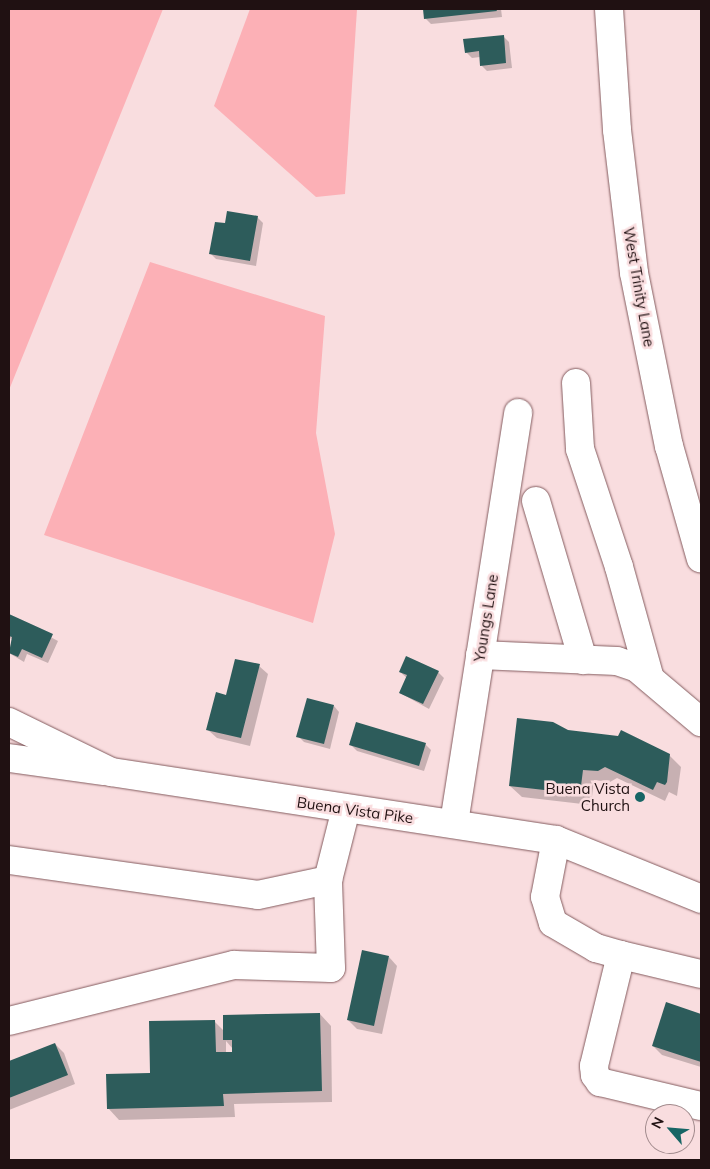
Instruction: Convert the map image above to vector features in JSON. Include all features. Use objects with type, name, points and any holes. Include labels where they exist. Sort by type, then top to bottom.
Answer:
[{"type":"main road","name":"West Trinity Lane","points":[[609,9],[617,130],[634,273],[669,446],[701,559]]},
{"type":"main road","points":[[576,383],[580,449],[619,567],[650,679]]},
{"type":"main road","name":"Youngs Lane","points":[[454,823],[518,412]]},
{"type":"main road","points":[[536,501],[583,660]]},
{"type":"main road","points":[[480,655],[618,661],[637,668],[701,722]]},
{"type":"main road","name":"Buena Vista Pike","points":[[9,722],[111,772],[556,840],[701,899]]},
{"type":"main road","points":[[9,758],[111,772]]},
{"type":"main road","points":[[9,1021],[234,965],[331,968],[328,880],[346,809]]},
{"type":"main road","points":[[556,840],[545,897],[553,923],[596,948],[701,974]]},
{"type":"main road","points":[[9,860],[258,896],[328,880]]},
{"type":"main road","points":[[621,955],[594,1066],[595,1075],[600,1082],[701,1106]]},
{"type":"shaded area","points":[[9,9],[163,9],[9,390]]},
{"type":"shaded area","points":[[250,9],[357,9],[345,194],[316,197],[214,106]]},
{"type":"shaded area","points":[[150,262],[325,316],[316,433],[335,534],[313,623],[44,535]]},
{"type":"building","points":[[423,9],[496,9],[497,11],[424,19]]},
{"type":"building","points":[[504,35],[506,63],[480,66],[479,51],[465,53],[463,39]]},
{"type":"building","points":[[227,211],[258,216],[250,261],[209,254],[215,222],[225,223]]},
{"type":"building","points":[[9,614],[53,634],[42,658],[22,649],[18,657],[9,653],[12,637],[9,636]]},
{"type":"building","points":[[406,656],[439,671],[423,704],[399,693],[407,675],[399,672]]},
{"type":"building","points":[[235,659],[260,664],[241,738],[206,730],[216,692],[226,695]]},
{"type":"building","points":[[307,698],[334,705],[324,744],[296,737]]},
{"type":"building","points":[[517,718],[553,722],[568,730],[618,736],[621,730],[670,754],[667,782],[665,785],[657,782],[653,790],[605,767],[598,771],[583,770],[580,794],[509,786]]},
{"type":"building","points":[[356,722],[426,743],[419,766],[349,745]]},
{"type":"building","points":[[362,950],[389,956],[374,1026],[347,1020]]},
{"type":"building","points":[[666,1002],[701,1014],[701,1062],[652,1046]]},
{"type":"building","points":[[320,1013],[322,1091],[223,1094],[224,1106],[107,1109],[106,1074],[150,1073],[149,1021],[215,1020],[216,1052],[232,1052],[232,1040],[223,1040],[223,1015]]},
{"type":"building","points":[[55,1043],[68,1075],[9,1098],[9,1061]]},
{"type":"place","name":"Buena Vista Church","points":[[640,797]]}]
